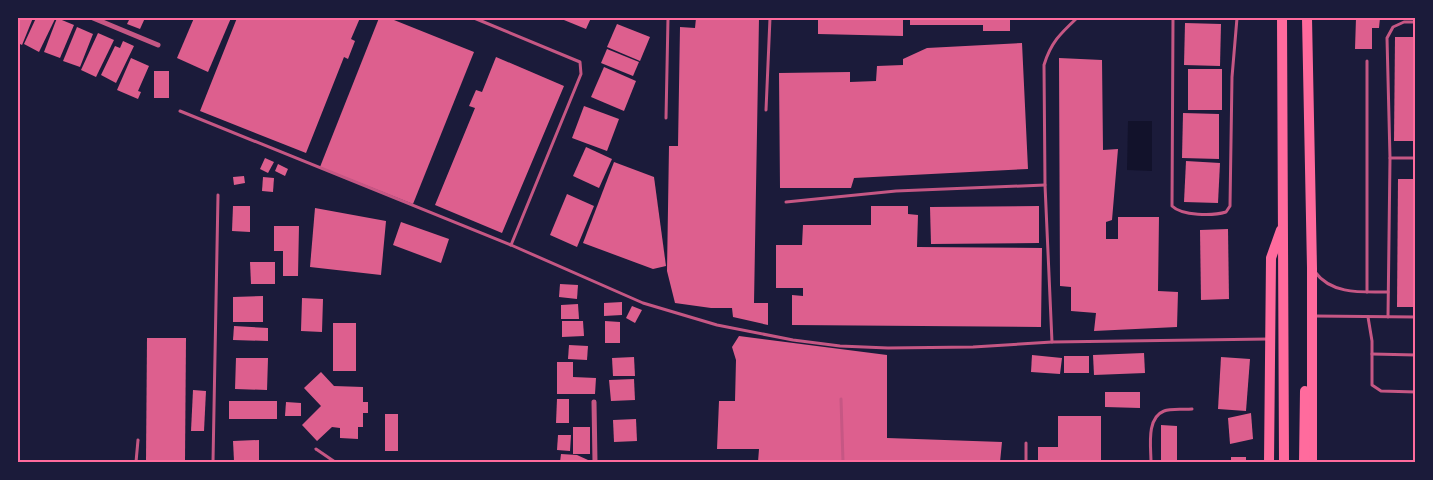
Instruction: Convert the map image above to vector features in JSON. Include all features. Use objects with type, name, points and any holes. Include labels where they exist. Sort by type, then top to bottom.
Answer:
[{"type":"highway","points":[[1282,18],[1284,462]]},
{"type":"highway","points":[[1307,18],[1312,268],[1312,462]]},
{"type":"highway","points":[[1269,462],[1271,258],[1284,222]]},
{"type":"highway","points":[[1304,462],[1306,290],[1311,280]]},
{"type":"street","points":[[93,18],[158,45]]},
{"type":"street","points":[[594,402],[595,462]]},
{"type":"lane","points":[[474,18],[580,62],[582,68],[582,74],[511,244]]},
{"type":"lane","points":[[666,118],[668,18]]},
{"type":"lane","points":[[766,110],[770,18]]},
{"type":"lane","points":[[1052,342],[1045,184],[1044,65],[1048,51],[1056,39],[1077,18]]},
{"type":"lane","points":[[1173,18],[1172,206],[1179,211],[1210,215],[1226,212],[1230,206],[1232,77],[1238,18]]},
{"type":"lane","points":[[1388,317],[1390,158],[1387,38],[1393,27],[1404,22],[1416,22]]},
{"type":"lane","points":[[1367,61],[1367,292]]},
{"type":"lane","points":[[180,111],[511,244],[643,303],[717,325],[793,340],[840,346],[888,348],[972,347],[1052,342],[1270,339]]},
{"type":"lane","points":[[1390,158],[1416,158]]},
{"type":"lane","points":[[786,202],[896,190],[1045,184]]},
{"type":"lane","points":[[213,462],[218,195]]},
{"type":"lane","points":[[1312,268],[1320,278],[1337,289],[1388,292]]},
{"type":"lane","points":[[1312,316],[1416,317]]},
{"type":"lane","points":[[1368,317],[1372,354],[1372,385],[1381,391],[1416,392]]},
{"type":"lane","points":[[1372,354],[1416,356]]},
{"type":"lane","points":[[841,399],[843,462]]},
{"type":"lane","points":[[1151,462],[1152,427],[1156,416],[1165,410],[1192,409]]},
{"type":"lane","points":[[136,462],[138,440]]},
{"type":"lane","points":[[1026,442],[1026,462]]},
{"type":"lane","points":[[316,449],[335,462]]},
{"type":"shaded area","points":[[1128,121],[1152,121],[1152,171],[1127,170]]},
{"type":"building","points":[[18,18],[33,18],[22,45],[18,43]]},
{"type":"building","points":[[36,18],[55,19],[39,52],[24,44]]},
{"type":"building","points":[[57,18],[74,25],[60,58],[44,52]]},
{"type":"building","points":[[130,18],[145,18],[140,29],[127,24]]},
{"type":"building","points":[[194,18],[231,18],[208,72],[177,58]]},
{"type":"building","points":[[237,18],[360,18],[351,39],[355,41],[348,59],[344,57],[306,153],[200,111]]},
{"type":"building","points":[[379,18],[389,18],[474,52],[413,204],[320,167]]},
{"type":"building","points":[[559,18],[591,18],[586,29]]},
{"type":"building","points":[[696,18],[759,18],[754,303],[768,303],[768,325],[733,317],[732,308],[711,308],[675,303],[667,271],[669,146],[678,146],[680,27],[695,28]]},
{"type":"building","points":[[818,18],[903,18],[903,36],[818,34]]},
{"type":"building","points":[[910,18],[1010,18],[1010,31],[983,31],[983,25],[910,25]]},
{"type":"building","points":[[1356,18],[1380,18],[1379,28],[1372,28],[1372,49],[1355,49]]},
{"type":"building","points":[[1185,23],[1221,24],[1220,66],[1184,65]]},
{"type":"building","points":[[617,24],[650,37],[640,61],[607,47]]},
{"type":"building","points":[[77,27],[93,34],[80,67],[63,61]]},
{"type":"building","points":[[98,33],[114,40],[96,77],[81,70]]},
{"type":"building","points":[[1395,37],[1416,37],[1416,141],[1394,141]]},
{"type":"building","points":[[123,41],[134,46],[116,83],[101,75],[115,46],[120,48]]},
{"type":"building","points":[[1022,43],[1028,169],[854,178],[851,188],[780,188],[779,73],[850,72],[850,82],[876,81],[877,66],[903,65],[903,59],[927,48]]},
{"type":"building","points":[[607,49],[639,62],[633,76],[601,63]]},
{"type":"building","points":[[496,57],[564,86],[502,233],[435,205],[475,108],[469,106],[476,90],[482,92]]},
{"type":"building","points":[[131,58],[149,66],[138,91],[141,92],[138,99],[117,90]]},
{"type":"building","points":[[1059,58],[1102,60],[1103,150],[1118,149],[1112,220],[1106,222],[1106,239],[1118,239],[1118,217],[1159,217],[1158,291],[1178,292],[1177,327],[1094,331],[1096,313],[1071,311],[1071,287],[1060,286]]},
{"type":"building","points":[[604,67],[636,81],[624,111],[591,97]]},
{"type":"building","points":[[1188,69],[1222,69],[1222,110],[1188,110]]},
{"type":"building","points":[[154,71],[169,71],[169,98],[154,98]]},
{"type":"building","points":[[584,106],[619,119],[607,151],[572,138]]},
{"type":"building","points":[[1183,113],[1219,114],[1219,159],[1182,158]]},
{"type":"building","points":[[586,147],[612,159],[599,188],[573,176]]},
{"type":"building","points":[[265,158],[274,162],[268,173],[260,169]]},
{"type":"building","points":[[1186,161],[1220,163],[1218,203],[1184,202]]},
{"type":"building","points":[[614,162],[654,177],[666,266],[653,269],[583,243]]},
{"type":"building","points":[[278,164],[288,169],[285,176],[275,171]]},
{"type":"building","points":[[244,176],[245,183],[234,185],[233,177]]},
{"type":"building","points":[[263,177],[274,178],[273,192],[262,191]]},
{"type":"building","points":[[1398,179],[1416,179],[1416,307],[1397,307]]},
{"type":"building","points":[[567,194],[594,206],[577,247],[550,235]]},
{"type":"building","points":[[233,206],[250,206],[250,232],[232,231]]},
{"type":"building","points":[[871,206],[908,206],[908,214],[918,215],[917,247],[1042,248],[1041,327],[792,325],[792,295],[803,296],[803,288],[776,288],[776,245],[802,245],[803,225],[871,225]]},
{"type":"building","points":[[1039,206],[1039,243],[931,244],[930,207]]},
{"type":"building","points":[[315,208],[386,221],[381,275],[310,267]]},
{"type":"building","points":[[401,222],[449,239],[441,263],[393,245]]},
{"type":"building","points":[[274,226],[299,226],[298,276],[283,276],[283,251],[274,251]]},
{"type":"building","points":[[1228,229],[1229,299],[1201,300],[1200,230]]},
{"type":"building","points":[[250,262],[275,262],[275,284],[251,284]]},
{"type":"building","points":[[560,284],[578,285],[577,299],[559,297]]},
{"type":"building","points":[[263,296],[263,322],[233,322],[233,297]]},
{"type":"building","points":[[302,298],[323,299],[322,332],[301,331]]},
{"type":"building","points":[[622,302],[622,315],[604,316],[604,303]]},
{"type":"building","points":[[578,304],[579,319],[561,319],[561,305]]},
{"type":"building","points":[[632,306],[642,310],[635,323],[626,318]]},
{"type":"building","points":[[562,321],[583,321],[584,336],[562,337]]},
{"type":"building","points":[[605,321],[620,322],[620,343],[605,343]]},
{"type":"building","points":[[333,323],[356,323],[356,371],[333,371]]},
{"type":"building","points":[[234,326],[268,328],[268,341],[233,340]]},
{"type":"building","points":[[739,336],[887,355],[887,438],[1002,442],[1000,462],[758,462],[759,449],[717,449],[719,401],[735,401],[736,360],[732,347]]},
{"type":"building","points":[[147,338],[186,338],[185,460],[146,460]]},
{"type":"building","points":[[569,345],[588,346],[587,360],[568,359]]},
{"type":"building","points":[[1144,353],[1145,373],[1094,375],[1093,355]]},
{"type":"building","points":[[1032,355],[1062,358],[1060,374],[1031,372]]},
{"type":"building","points":[[1064,356],[1089,356],[1089,373],[1064,373]]},
{"type":"building","points":[[634,357],[635,376],[613,376],[612,358]]},
{"type":"building","points":[[1221,357],[1250,359],[1246,411],[1218,409]]},
{"type":"building","points":[[236,358],[268,358],[267,390],[235,389]]},
{"type":"building","points":[[557,362],[573,362],[573,377],[596,378],[595,394],[557,394]]},
{"type":"building","points":[[321,372],[334,386],[363,387],[363,402],[368,402],[368,413],[363,413],[363,427],[358,427],[358,439],[340,438],[340,428],[332,427],[317,441],[302,425],[321,406],[304,388]]},
{"type":"building","points":[[634,379],[635,400],[611,401],[609,380]]},
{"type":"building","points":[[193,390],[206,391],[204,431],[191,431]]},
{"type":"building","points":[[1105,392],[1140,392],[1140,408],[1105,407]]},
{"type":"building","points":[[557,399],[569,399],[569,423],[556,423]]},
{"type":"building","points":[[229,401],[277,401],[277,419],[229,419]]},
{"type":"building","points":[[286,402],[301,403],[301,416],[285,416]]},
{"type":"building","points":[[1251,413],[1253,439],[1230,444],[1228,418]]},
{"type":"building","points":[[385,414],[398,414],[398,451],[385,451]]},
{"type":"building","points":[[1058,416],[1101,416],[1101,462],[1038,462],[1038,447],[1058,447]]},
{"type":"building","points":[[636,419],[637,441],[614,442],[613,420]]},
{"type":"building","points":[[1161,425],[1177,426],[1177,462],[1161,462]]},
{"type":"building","points":[[573,427],[590,427],[590,454],[573,454]]},
{"type":"building","points":[[558,435],[571,435],[570,451],[557,450]]},
{"type":"building","points":[[259,440],[259,460],[234,461],[233,441]]},
{"type":"building","points":[[561,454],[577,455],[588,460],[588,462],[560,462]]},
{"type":"building","points":[[1231,457],[1246,457],[1246,462],[1231,462]]}]
